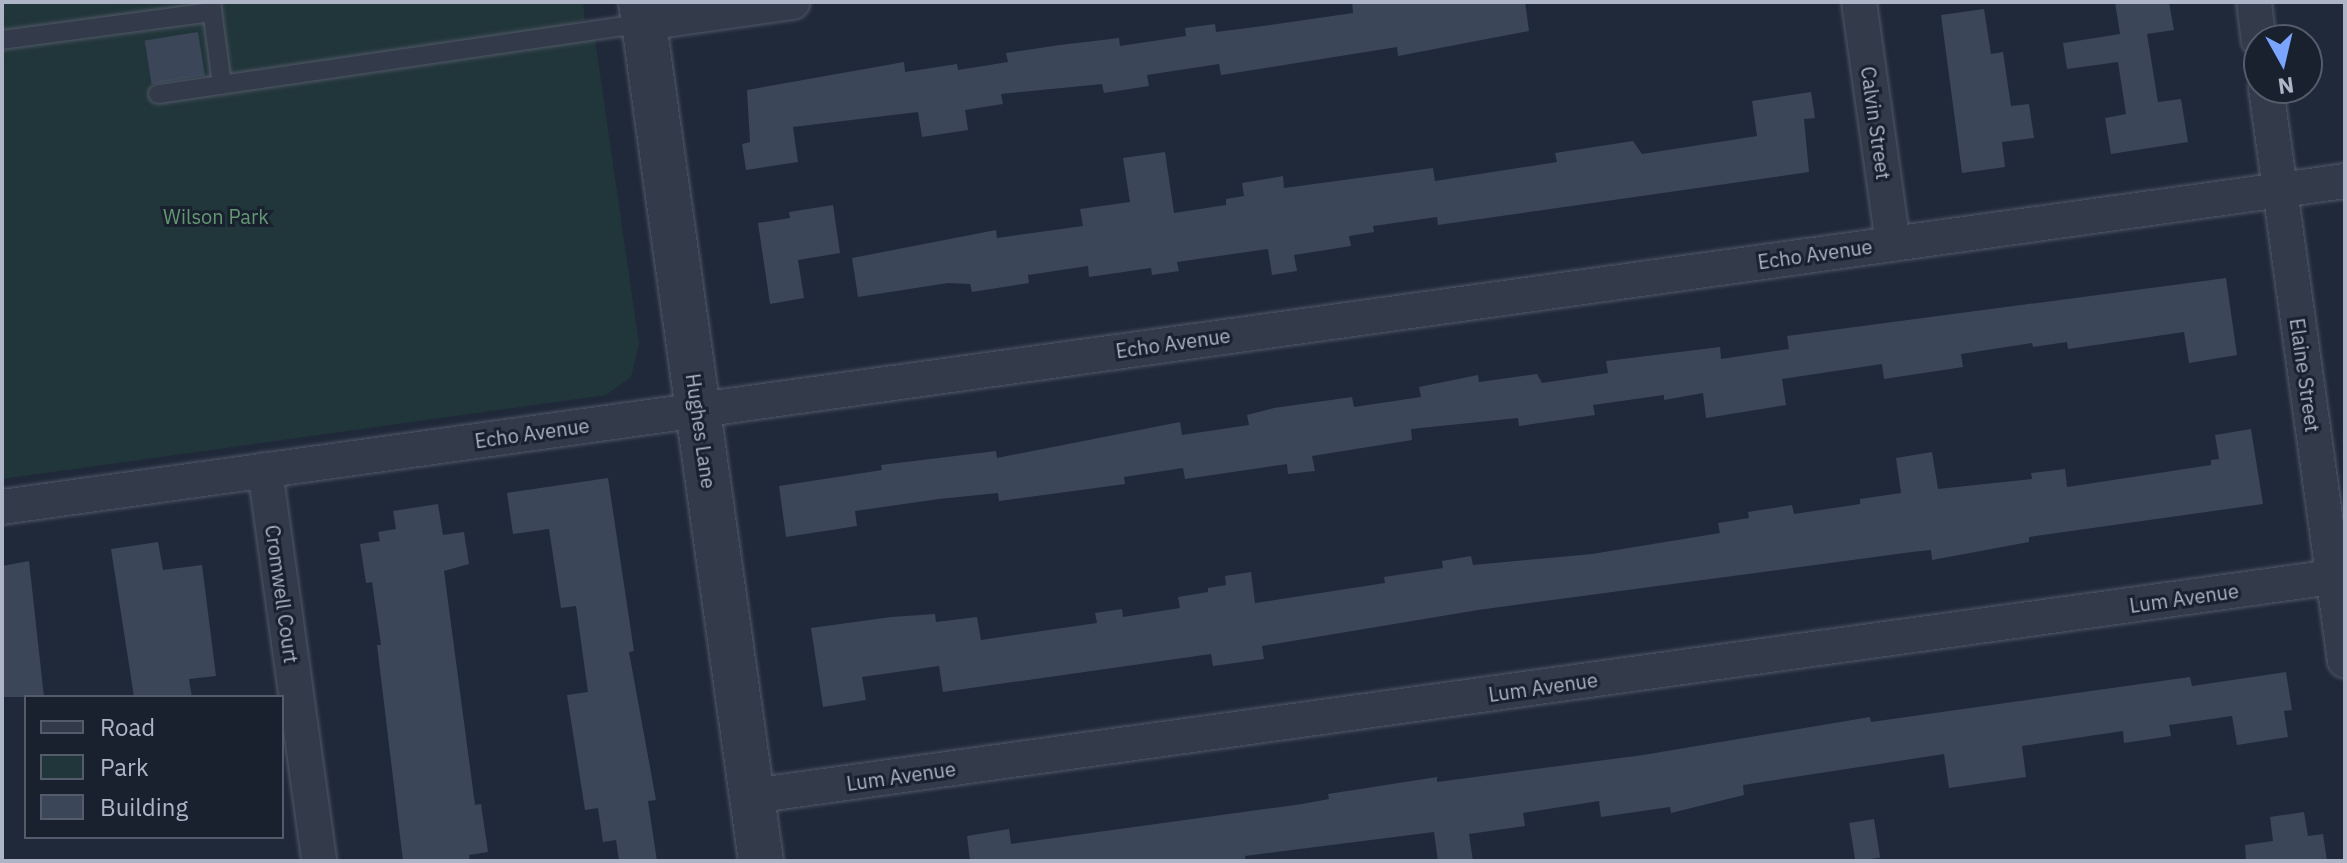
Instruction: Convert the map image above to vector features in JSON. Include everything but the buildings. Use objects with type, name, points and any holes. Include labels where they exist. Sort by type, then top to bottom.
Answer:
[{"type":"street","points":[[642,12],[793,2]]},
{"type":"street","name":"Calvin Street","points":[[1859,2],[1893,244]]},
{"type":"street","points":[[2254,2],[2257,24]]},
{"type":"street","name":"Hughes Lane","points":[[642,12],[761,861]]},
{"type":"street","name":"Elaine Street","points":[[2268,104],[2345,661]]},
{"type":"street","name":"Echo Avenue","points":[[2,507],[2345,181]]},
{"type":"street","name":"Cromwell Court","points":[[265,470],[319,861]]},
{"type":"street","name":"Lum Avenue","points":[[752,796],[2333,577]]},
{"type":"lane","points":[[2,40],[211,7],[222,84]]},
{"type":"lane","points":[[158,94],[642,12]]},
{"type":"green space","name":"Wilson Park","points":[[2,2],[583,2],[585,20],[575,22],[577,41],[595,39],[639,344],[631,377],[606,395],[2,479]]}]
